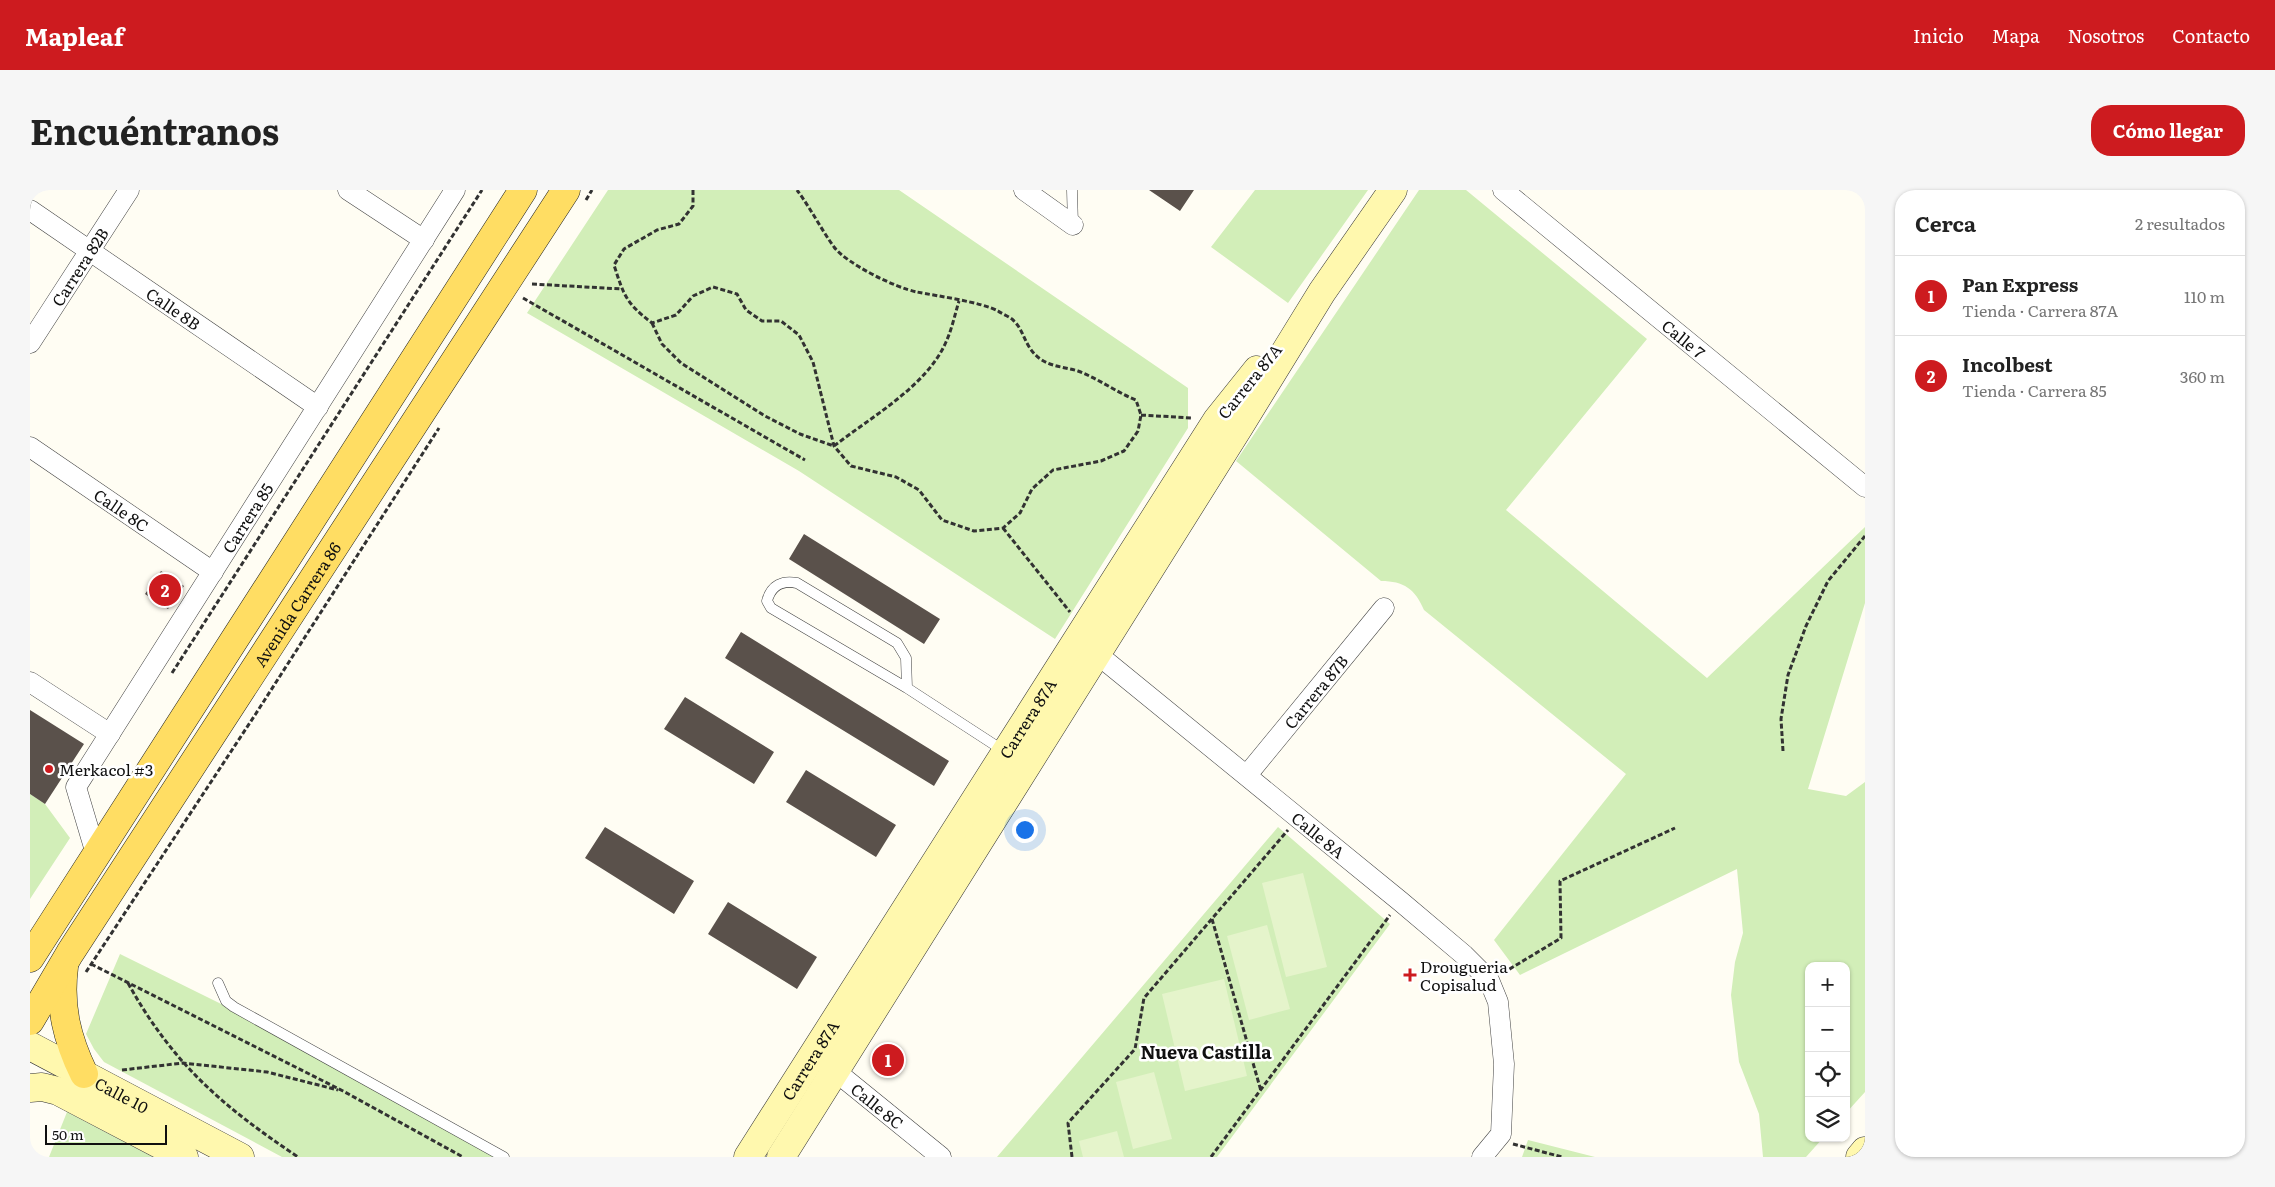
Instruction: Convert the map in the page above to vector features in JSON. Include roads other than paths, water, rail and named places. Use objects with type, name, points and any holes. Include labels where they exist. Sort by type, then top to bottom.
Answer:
[{"type":"main road","name":"Avenida Carrera 86","points":[[30,958],[523,190]]},
{"type":"main road","name":"Avenida Carrera 86","points":[[30,1021],[73,971],[574,198]]},
{"type":"main road","points":[[73,971],[62,994],[64,1025],[69,1042],[84,1074]]},
{"type":"street","name":"Carrera 82B","points":[[30,343],[129,190]]},
{"type":"street","points":[[348,190],[424,240]]},
{"type":"street","name":"Carrera 85","points":[[96,854],[76,787],[456,190]]},
{"type":"street","points":[[1024,190],[1073,224]]},
{"type":"street","name":"Carrera 87A","points":[[748,1157],[1005,752],[1086,640],[1393,190]]},
{"type":"street","name":"Calle 7","points":[[1503,190],[1865,487]]},
{"type":"street","name":"Calle 8B","points":[[30,210],[318,407]]},
{"type":"street","name":"Carrera 87A","points":[[781,1157],[835,1071],[1086,640],[1217,420],[1322,292]]},
{"type":"street","name":"Calle 8C","points":[[30,447],[213,572]]},
{"type":"street","name":"Carrera 87B","points":[[1247,775],[1384,608]]},
{"type":"street","name":"Calle 8A","points":[[1086,640],[1400,901],[1464,955],[1489,980],[1498,1002],[1504,1064],[1501,1134],[1482,1157]]},
{"type":"street","points":[[30,682],[110,734]]},
{"type":"street","name":"Calle 10","points":[[30,1046],[240,1157]]},
{"type":"street","name":"Calle 8C","points":[[814,1053],[941,1157]]},
{"type":"street","name":"Calle 10","points":[[30,1088],[42,1087],[58,1092],[184,1157]]},
{"type":"street","points":[[1860,1157],[1865,1151]]},
{"type":"lane","points":[[1072,190],[1073,224]]},
{"type":"lane","points":[[907,688],[906,658],[896,642],[797,583],[787,581],[777,584],[769,593],[767,601],[771,608],[907,688],[1005,752]]},
{"type":"lane","points":[[218,983],[226,1001],[234,1008],[504,1157]]},
{"type":"place","name":"Incolbest","points":[[165,590]]},
{"type":"place","name":"Merkacol #3","points":[[49,769]]},
{"type":"place","name":"Drougueria Copisalud","points":[[1410,975]]},
{"type":"place","name":"Pan Express","points":[[888,1060]]},
{"type":"district","name":"Nueva Castilla","points":[[1206,1051]]}]
